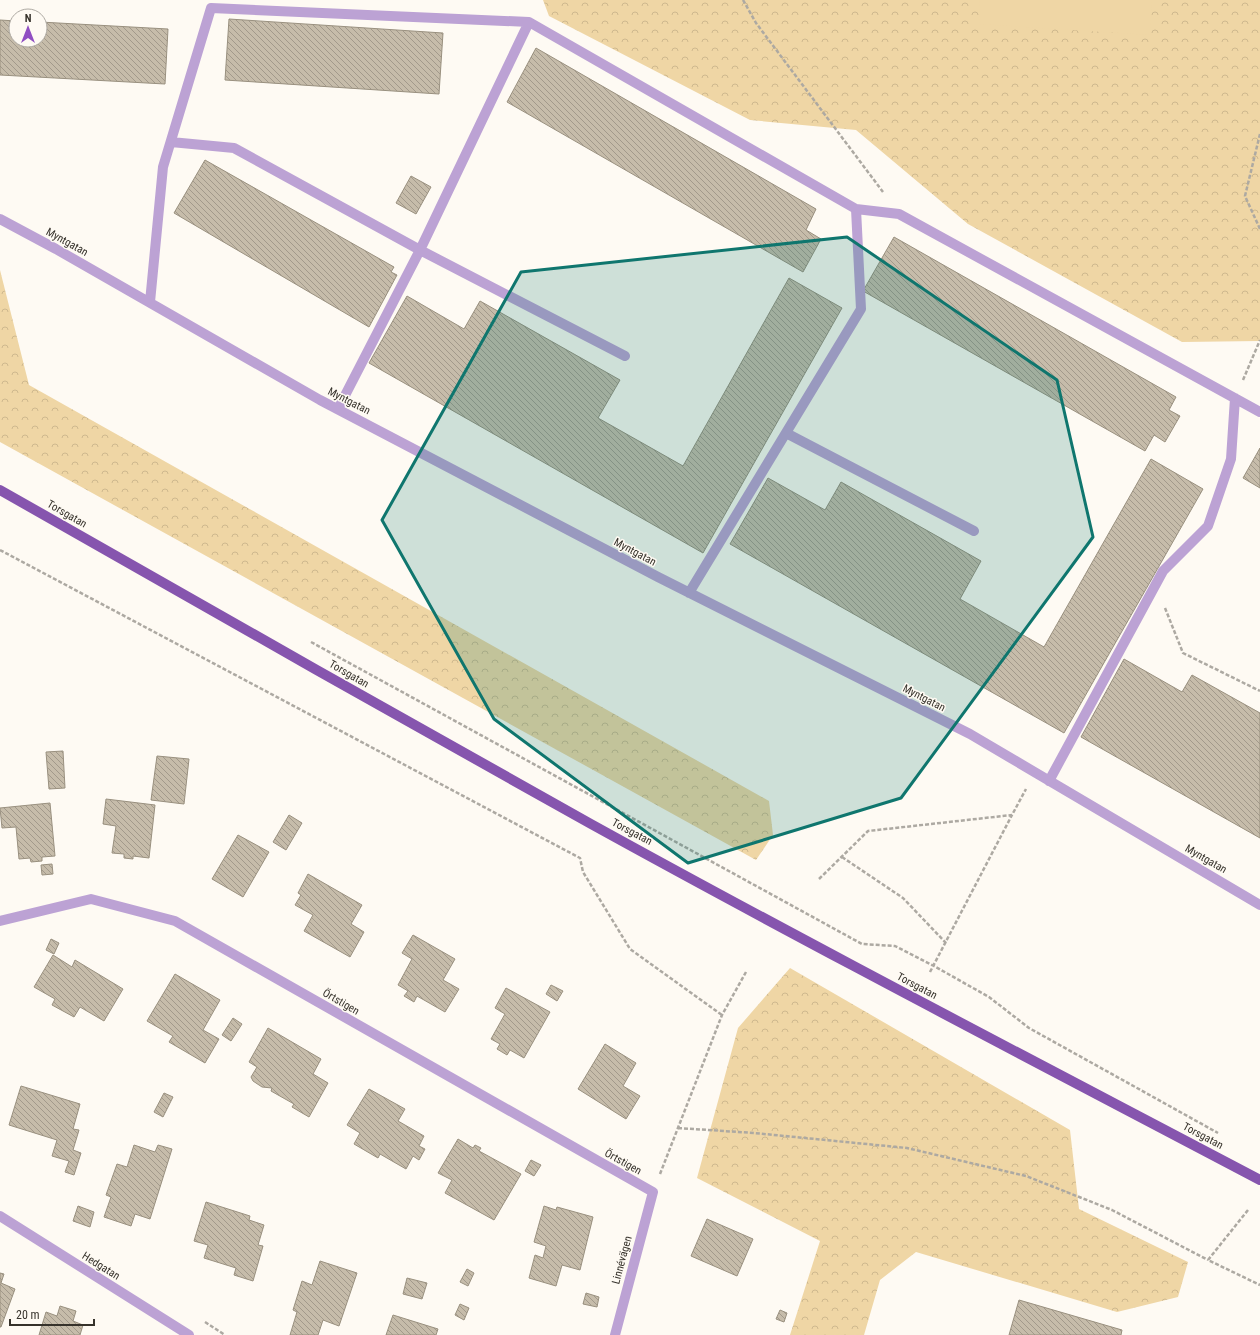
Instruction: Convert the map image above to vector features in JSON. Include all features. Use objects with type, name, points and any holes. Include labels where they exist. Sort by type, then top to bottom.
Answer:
[{"type":"main road","name":"Torsgatan","points":[[0,490],[404,720],[594,825],[914,998],[1260,1180]]},
{"type":"street","points":[[150,302],[163,167],[211,8],[529,22],[856,209],[899,214],[1260,412]]},
{"type":"street","points":[[338,409],[420,250],[529,22]]},
{"type":"street","points":[[171,142],[234,148],[420,250],[625,356]]},
{"type":"street","points":[[689,593],[861,309],[856,209]]},
{"type":"street","name":"Myntgatan","points":[[0,219],[56,249],[338,409],[689,593],[970,734],[1260,905]]},
{"type":"street","points":[[1049,781],[1163,571],[1208,526],[1231,459],[1235,398]]},
{"type":"street","points":[[786,433],[974,531]]},
{"type":"street","name":"Örtstigen","points":[[0,921],[91,899],[174,921],[653,1192]]},
{"type":"street","name":"Linnévägen","points":[[615,1335],[653,1192]]},
{"type":"street","name":"Hedgatan","points":[[0,1216],[189,1335]]},
{"type":"path","points":[[743,0],[756,23],[899,214]]},
{"type":"path","points":[[1260,134],[1245,196],[1260,229]]},
{"type":"path","points":[[1235,398],[1260,340]]},
{"type":"path","points":[[0,550],[580,858],[583,872],[630,949],[722,1016]]},
{"type":"path","points":[[1155,586],[1183,653],[1260,691]]},
{"type":"path","points":[[304,638],[862,944],[895,946],[934,966],[989,997],[1029,1028],[1219,1134]]},
{"type":"path","points":[[930,972],[1035,773]]},
{"type":"path","points":[[819,879],[868,831],[1012,815]]},
{"type":"path","points":[[842,857],[903,898],[946,943]]},
{"type":"path","points":[[653,1192],[722,1016],[746,972]]},
{"type":"path","points":[[678,1128],[754,1133],[907,1148],[1026,1176],[1112,1210],[1208,1260],[1260,1285]]},
{"type":"path","points":[[1208,1260],[1248,1210]]},
{"type":"highlighted area","points":[[847,237],[1057,380],[1093,537],[901,798],[688,863],[494,719],[382,520],[521,272]]},
{"type":"green space","points":[[543,0],[1260,0],[1260,341],[1182,342],[968,224],[856,130],[750,120],[549,16]]},
{"type":"green space","points":[[980,0],[1152,0],[1150,35],[979,24]]},
{"type":"green space","points":[[0,270],[29,385],[769,801],[773,835],[756,860],[0,442]]},
{"type":"green space","points":[[790,968],[1070,1130],[1079,1209],[1188,1262],[1178,1297],[1117,1312],[916,1252],[880,1280],[864,1335],[790,1335],[820,1241],[697,1178],[738,1028]]},
{"type":"building","points":[[229,19],[443,33],[439,94],[225,80]]},
{"type":"building","points":[[0,20],[8,20],[8,48],[48,48],[48,22],[168,29],[165,84],[0,75]]},
{"type":"building","points":[[536,48],[816,209],[806,230],[821,239],[803,272],[507,102]]},
{"type":"building","points":[[205,160],[394,267],[391,272],[397,275],[369,327],[174,213]]},
{"type":"building","points":[[411,176],[431,187],[416,214],[396,203]]},
{"type":"building","points":[[894,237],[1176,397],[1169,410],[1180,416],[1165,442],[1154,435],[1145,451],[863,291]]},
{"type":"building","points":[[789,278],[842,308],[703,553],[369,363],[407,296],[464,329],[480,301],[620,380],[598,418],[683,466]]},
{"type":"building","points":[[1260,448],[1260,488],[1243,478]]},
{"type":"building","points":[[1151,459],[1203,489],[1064,733],[730,544],[768,478],[825,510],[841,482],[981,561],[960,599],[1044,647]]},
{"type":"building","points":[[1124,659],[1182,692],[1192,675],[1260,713],[1260,838],[1081,737]]},
{"type":"building","points":[[63,751],[65,788],[49,789],[46,752]]},
{"type":"building","points":[[157,756],[189,759],[184,804],[151,800]]},
{"type":"building","points":[[106,799],[155,805],[149,858],[133,856],[133,859],[124,858],[124,854],[112,853],[116,826],[103,824]]},
{"type":"building","points":[[50,803],[55,856],[42,857],[42,861],[31,862],[30,858],[19,859],[16,827],[2,828],[0,808]]},
{"type":"building","points":[[289,815],[302,823],[286,850],[273,842]]},
{"type":"building","points":[[238,835],[269,852],[243,897],[212,879]]},
{"type":"building","points":[[52,864],[53,874],[42,875],[41,865]]},
{"type":"building","points":[[308,874],[362,905],[351,924],[364,932],[350,957],[304,931],[313,915],[295,905],[301,895],[298,893]]},
{"type":"building","points":[[413,935],[455,959],[443,980],[459,989],[445,1012],[417,996],[414,1002],[404,996],[408,991],[398,985],[412,959],[402,953]]},
{"type":"building","points":[[51,939],[59,943],[54,954],[46,950]]},
{"type":"building","points":[[53,955],[72,967],[75,960],[123,989],[104,1021],[80,1007],[74,1017],[52,1005],[55,999],[34,987]]},
{"type":"building","points":[[175,974],[220,1000],[203,1030],[219,1039],[205,1063],[169,1042],[173,1036],[147,1021]]},
{"type":"building","points":[[551,985],[563,991],[557,1001],[546,994]]},
{"type":"building","points":[[506,988],[550,1012],[524,1058],[510,1050],[507,1055],[497,1049],[500,1044],[491,1039],[505,1014],[495,1008]]},
{"type":"building","points":[[233,1018],[242,1024],[231,1041],[222,1035]]},
{"type":"building","points":[[268,1028],[321,1059],[313,1074],[328,1083],[309,1117],[292,1107],[294,1104],[271,1091],[272,1088],[262,1087],[253,1081],[251,1077],[257,1067],[249,1062]]},
{"type":"building","points":[[605,1044],[636,1063],[623,1086],[640,1096],[626,1119],[578,1089]]},
{"type":"building","points":[[21,1086],[80,1104],[73,1129],[79,1130],[73,1150],[81,1153],[74,1175],[65,1172],[69,1161],[52,1156],[57,1140],[9,1125]]},
{"type":"building","points":[[369,1089],[405,1109],[398,1121],[424,1136],[419,1146],[425,1149],[419,1160],[413,1156],[406,1169],[380,1154],[378,1158],[354,1144],[360,1133],[347,1125]]},
{"type":"building","points":[[164,1093],[173,1097],[163,1117],[154,1112]]},
{"type":"building","points":[[458,1139],[473,1148],[475,1145],[481,1148],[479,1151],[521,1174],[494,1220],[445,1193],[452,1180],[438,1173]]},
{"type":"building","points":[[134,1145],[155,1152],[158,1145],[172,1149],[150,1219],[135,1214],[131,1226],[104,1217],[111,1197],[106,1195],[117,1164],[127,1167]]},
{"type":"building","points":[[531,1160],[541,1165],[534,1176],[525,1171]]},
{"type":"building","points":[[206,1202],[250,1216],[249,1220],[264,1225],[258,1245],[263,1246],[253,1281],[234,1275],[236,1268],[204,1258],[208,1245],[194,1241]]},
{"type":"building","points":[[78,1206],[94,1212],[90,1227],[73,1221]]},
{"type":"building","points":[[544,1206],[556,1210],[557,1207],[593,1217],[580,1270],[562,1265],[556,1286],[529,1278],[535,1255],[543,1258],[546,1246],[534,1242]]},
{"type":"building","points":[[707,1219],[753,1239],[737,1276],[691,1256]]},
{"type":"building","points":[[320,1261],[357,1273],[339,1326],[323,1320],[318,1335],[290,1335],[297,1312],[293,1310],[302,1281],[312,1285]]},
{"type":"building","points":[[467,1269],[474,1273],[468,1286],[460,1282]]},
{"type":"building","points":[[0,1273],[4,1274],[1,1283],[15,1289],[1,1327],[0,1327]]},
{"type":"building","points":[[407,1278],[427,1283],[422,1299],[403,1294]]},
{"type":"building","points":[[586,1293],[599,1297],[597,1307],[583,1304]]},
{"type":"building","points":[[1019,1300],[1122,1330],[1121,1335],[1009,1335]]},
{"type":"building","points":[[460,1304],[469,1308],[464,1320],[455,1315]]},
{"type":"building","points":[[60,1306],[76,1311],[73,1321],[83,1325],[80,1335],[39,1335],[46,1312],[57,1316]]},
{"type":"building","points":[[780,1310],[787,1313],[784,1322],[776,1319]]},
{"type":"building","points":[[393,1315],[438,1329],[436,1335],[386,1335]]}]
